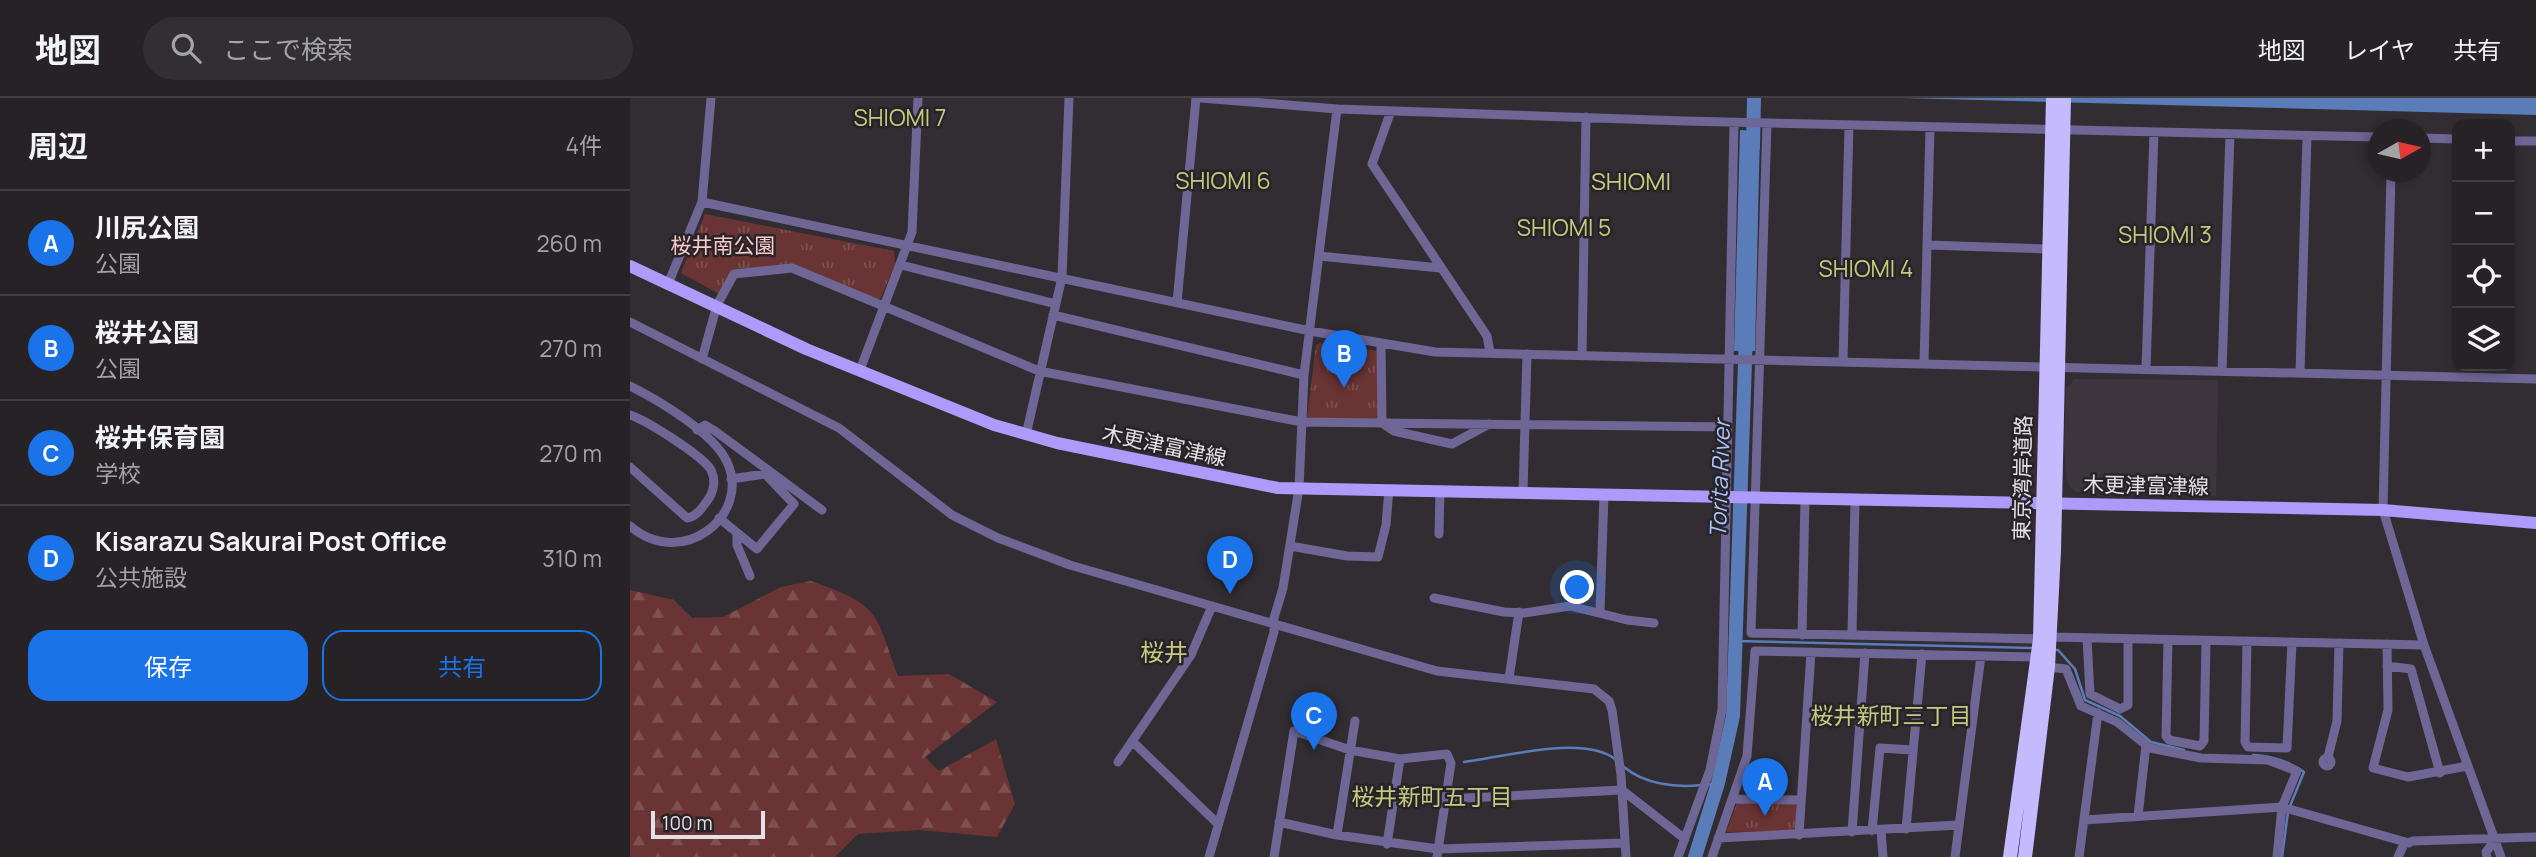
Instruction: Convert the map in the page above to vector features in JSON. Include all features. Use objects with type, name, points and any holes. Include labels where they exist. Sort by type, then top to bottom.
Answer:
[{"type":"highway","name":"東京湾岸道路","points":[[2025,857],[2045,638],[2058,130],[2053,98]]},
{"type":"highway","name":"東京湾岸道路","points":[[2051,368],[2050,249],[2058,130],[2064,98]]},
{"type":"highway","name":"東京湾岸道路","points":[[2010,857],[2043,662]]},
{"type":"main road","name":"木更津富津線","points":[[630,266],[806,349],[993,425],[1026,435],[1257,485],[1727,498],[2383,510],[2536,523]]},
{"type":"street","points":[[668,284],[702,202],[711,98]]},
{"type":"street","points":[[860,370],[912,232],[918,98]]},
{"type":"street","points":[[1026,435],[1062,277],[1069,98]]},
{"type":"street","points":[[1177,303],[1199,98],[1391,111],[1764,123],[2368,137]]},
{"type":"street","points":[[1209,857],[1275,624],[1290,546],[1299,488],[1304,375],[1337,109]]},
{"type":"street","points":[[1391,111],[1372,164],[1486,336],[1490,352]]},
{"type":"street","points":[[1582,355],[1586,117]]},
{"type":"street","points":[[1678,857],[1710,770],[1722,710],[1737,122]]},
{"type":"street","points":[[1764,123],[1751,633],[2424,645]]},
{"type":"street","points":[[1843,362],[1849,125]]},
{"type":"street","points":[[1924,364],[1930,127]]},
{"type":"street","points":[[2146,369],[2154,132]]},
{"type":"street","points":[[2222,371],[2230,134]]},
{"type":"street","points":[[2300,373],[2307,136]]},
{"type":"street","points":[[2431,138],[2452,139]]},
{"type":"street","points":[[2515,141],[2536,141]]},
{"type":"street","points":[[2391,182],[2383,510],[2424,645],[2501,857]]},
{"type":"street","points":[[702,202],[1310,331],[1435,352],[2536,379]]},
{"type":"street","points":[[1927,245],[2050,249]]},
{"type":"street","points":[[1319,256],[1440,268]]},
{"type":"street","points":[[901,265],[1056,304]]},
{"type":"street","points":[[702,359],[717,305],[734,274],[792,268],[885,309],[1040,371],[1302,422],[1728,426]]},
{"type":"street","points":[[1053,315],[1304,375]]},
{"type":"street","points":[[630,322],[839,428],[952,515],[978,529],[1070,565],[1437,671],[1469,677],[1583,685],[1604,695],[1612,710],[1622,790],[1626,857]]},
{"type":"street","points":[[1381,345],[1382,423]]},
{"type":"street","points":[[1522,492],[1527,354]]},
{"type":"street","points":[[630,386],[651,397],[718,447],[728,463],[732,479],[726,507],[702,536],[670,545],[643,537],[630,526]]},
{"type":"street","points":[[630,415],[657,428],[708,466],[714,485],[709,499],[695,516],[687,517],[630,467]]},
{"type":"street","points":[[1382,423],[1394,431],[1452,444],[1490,423]]},
{"type":"street","points":[[697,430],[705,425],[715,431],[822,510]]},
{"type":"street","points":[[719,518],[752,547],[760,548],[794,504],[765,474],[732,479]]},
{"type":"street","points":[[1290,546],[1347,556],[1378,557],[1386,526],[1389,489]]},
{"type":"street","points":[[1439,534],[1440,490]]},
{"type":"street","points":[[1600,612],[1604,494]]},
{"type":"street","points":[[1802,635],[1805,499]]},
{"type":"street","points":[[1852,635],[1855,500]]},
{"type":"street","points":[[737,534],[737,545],[750,576]]},
{"type":"street","points":[[1434,598],[1519,612],[1570,606],[1627,621],[1654,624]]},
{"type":"street","points":[[1118,762],[1191,655],[1212,606]]},
{"type":"street","points":[[1509,678],[1519,612]]},
{"type":"street","points":[[1712,857],[1735,799],[1748,756],[1755,633]]},
{"type":"street","points":[[2087,638],[2090,694],[2120,709],[2128,705],[2128,639]]},
{"type":"street","points":[[2168,640],[2166,736],[2169,740],[2200,746],[2204,741],[2206,641]]},
{"type":"street","points":[[2247,641],[2245,742],[2248,747],[2287,748],[2292,642]]},
{"type":"street","points":[[2328,757],[2337,721],[2339,643]]},
{"type":"street","points":[[2387,644],[2388,710],[2373,768],[2407,777],[2467,766]]},
{"type":"street","points":[[1755,651],[1981,656],[2043,662],[2066,669],[2081,705],[2117,722],[2146,745],[2201,758],[2268,760],[2291,766],[2297,771],[2282,807],[2277,857]]},
{"type":"street","points":[[1799,835],[1811,652]]},
{"type":"street","points":[[1852,832],[1865,653]]},
{"type":"street","points":[[1906,829],[1922,654]]},
{"type":"street","points":[[1955,857],[1981,656]]},
{"type":"street","points":[[2387,666],[2411,669],[2440,773]]},
{"type":"street","points":[[2079,857],[2098,713]]},
{"type":"street","points":[[1338,835],[1354,721]]},
{"type":"street","points":[[1274,857],[1294,731],[1350,750],[1400,759],[1447,754],[1451,763],[1438,853]]},
{"type":"street","points":[[1132,741],[1218,824]]},
{"type":"street","points":[[2138,816],[2146,745]]},
{"type":"street","points":[[1883,857],[1877,831],[1880,748],[1913,750]]},
{"type":"street","points":[[1387,844],[1400,759]]},
{"type":"street","points":[[1446,799],[1622,790],[1685,839]]},
{"type":"street","points":[[1735,799],[1801,800]]},
{"type":"street","points":[[2084,820],[2282,807],[2409,843],[2536,837]]},
{"type":"street","points":[[1279,822],[1438,853],[1625,843]]},
{"type":"street","points":[[1718,838],[1959,825]]},
{"type":"street","points":[[2487,857],[2486,852],[2496,839]]},
{"type":"street","points":[[2398,857],[2399,850],[2409,843]]},
{"type":"shaded area","points":[[2075,379],[2218,380],[2216,496],[2075,492],[2067,482],[2064,447],[2066,389]]},
{"type":"green space","name":"桜井南公園","points":[[705,214],[894,251],[895,264],[881,298],[876,301],[792,266],[733,273],[721,295],[681,273]]},
{"type":"green space","points":[[1320,343],[1379,351],[1380,419],[1307,418],[1316,345]]},
{"type":"green space","points":[[811,581],[851,597],[872,613],[898,676],[949,674],[997,702],[925,757],[939,771],[996,739],[1015,804],[997,837],[919,830],[858,834],[835,857],[630,857],[630,590],[674,600],[692,618],[723,617],[781,587]]},
{"type":"green space","points":[[1796,802],[1796,831],[1726,832],[1737,803]]},
{"type":"water","points":[[1903,98],[2536,98],[2536,115]]},
{"type":"water","points":[[1740,130],[1760,131],[1755,351],[1734,351]]},
{"type":"waterway","name":"Torita River","points":[[1753,147],[1754,98]]},
{"type":"waterway","name":"Torita River","points":[[1695,857],[1718,783],[1733,716],[1746,332]]},
{"type":"waterway","points":[[1737,641],[2033,648]]},
{"type":"waterway","points":[[2054,650],[2058,650],[2075,669],[2085,700],[2120,716],[2151,742],[2184,750]]},
{"type":"waterway","points":[[1464,762],[1565,748],[1602,752],[1616,760]]},
{"type":"waterway","points":[[2253,755],[2280,760],[2304,772],[2290,806]]},
{"type":"waterway","points":[[1624,767],[1651,781],[1681,786],[1701,785]]},
{"type":"waterway","points":[[1707,785],[1718,783]]},
{"type":"waterway","points":[[2282,857],[2288,812]]},
{"type":"place","name":"桜井公園","points":[[1344,388]]},
{"type":"place","name":"Kisarazu Sakurai Post Office","points":[[1230,594]]},
{"type":"place","name":"桜井保育園","points":[[1314,750]]},
{"type":"place","name":"川尻公園","points":[[1765,816]]},
{"type":"district","name":"SHIOMI 7","points":[[900,118]]},
{"type":"district","name":"SHIOMI 6","points":[[1223,181]]},
{"type":"district","name":"SHIOMI","points":[[1631,182]]},
{"type":"district","name":"SHIOMI 5","points":[[1564,228]]},
{"type":"district","name":"SHIOMI 3","points":[[2165,235]]},
{"type":"district","name":"SHIOMI 4","points":[[1866,269]]},
{"type":"district","name":"桜井","points":[[1164,653]]},
{"type":"district","name":"桜井新町三丁目","points":[[1891,716]]},
{"type":"district","name":"桜井新町五丁目","points":[[1432,797]]}]
